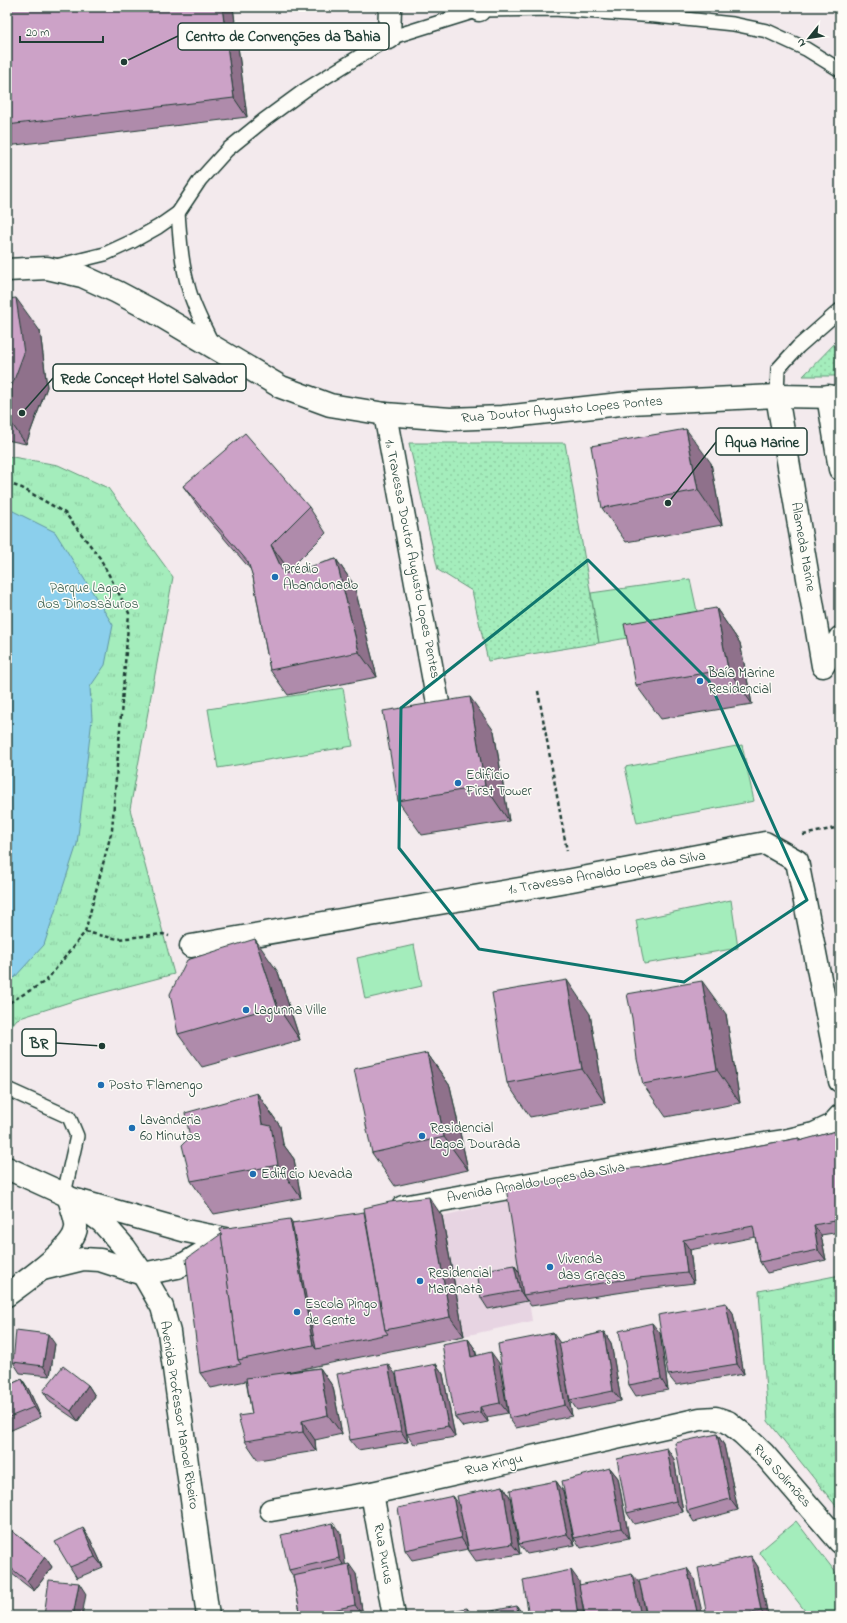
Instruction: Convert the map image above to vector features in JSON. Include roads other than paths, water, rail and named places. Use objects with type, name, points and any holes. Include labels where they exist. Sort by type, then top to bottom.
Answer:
[{"type":"street","points":[[389,38],[390,7]]},
{"type":"street","name":"Rua Doutor Augusto Lopes Pontes","points":[[7,270],[47,268],[82,276],[151,310],[281,387],[330,405],[385,414],[450,419],[503,417],[629,403],[777,396],[834,396]]},
{"type":"street","name":"Alameda Marine","points":[[777,396],[823,666],[840,638]]},
{"type":"street","points":[[834,396],[840,469]]},
{"type":"street","name":"1ª Travessa Doutor Augusto Lopes Pentes","points":[[385,414],[438,703]]},
{"type":"street","name":"1ª Travessa Arnaldo Lopes da Silva","points":[[192,946],[564,881],[765,843],[797,861],[833,1003],[840,1081]]},
{"type":"street","name":"Avenida Arnaldo Lopes da Silva","points":[[382,1211],[668,1159],[784,1141],[814,1134],[831,1126],[840,1116]]},
{"type":"street","name":"Avenida Professor Manoel Ribeiro","points":[[7,1168],[66,1196],[102,1222],[125,1248],[143,1274],[162,1307],[169,1332],[208,1616]]},
{"type":"street","points":[[66,1196],[178,1229],[226,1239]]},
{"type":"street","points":[[7,1295],[42,1268],[66,1247],[72,1239],[76,1228],[66,1196]]},
{"type":"street","points":[[42,1268],[83,1259],[100,1260],[143,1274],[182,1265],[226,1239],[249,1235]]},
{"type":"street","name":"Rua Xingu","points":[[271,1510],[372,1493],[700,1419],[716,1418]]},
{"type":"street","name":"Rua Solimões","points":[[716,1418],[728,1422],[763,1452],[840,1542]]},
{"type":"street","name":"Rua Purus","points":[[372,1493],[394,1616]]},
{"type":"lane","points":[[47,268],[105,254],[158,227],[178,213],[200,180],[227,150],[264,120],[305,90],[389,38],[478,9],[554,9],[656,16],[733,24],[767,31],[806,49],[840,70]]},
{"type":"lane","points":[[178,213],[183,262],[188,287],[200,319],[215,349]]},
{"type":"lane","points":[[777,396],[778,369],[798,348],[840,310]]},
{"type":"lane","points":[[7,1090],[68,1117],[77,1136],[66,1196]]},
{"type":"water","points":[[7,508],[55,532],[113,625],[105,665],[90,687],[92,719],[77,844],[44,945],[14,978],[7,979]]},
{"type":"place","name":"Centro de Convenções da Bahia","points":[[124,62]]},
{"type":"place","name":"Rede Concept Hotel Salvador","points":[[22,413]]},
{"type":"place","name":"Aqua Marine","points":[[668,503]]},
{"type":"place","name":"Prédio Abandonado","points":[[275,577]]},
{"type":"place","name":"Baía Marine Residencial","points":[[700,681]]},
{"type":"place","name":"Edifício First Tower","points":[[458,783]]},
{"type":"place","name":"Lagunna Ville","points":[[246,1010]]},
{"type":"place","name":"BR","points":[[102,1046]]},
{"type":"place","name":"Posto Flamengo","points":[[101,1085]]},
{"type":"place","name":"Lavanderia 60 Minutos","points":[[132,1128]]},
{"type":"place","name":"Residencial Lagoa Dourada","points":[[422,1136]]},
{"type":"place","name":"Edificio Nevada","points":[[253,1174]]},
{"type":"place","name":"Vivenda das Graças","points":[[550,1267]]},
{"type":"place","name":"Residencial Maranata","points":[[420,1281]]},
{"type":"place","name":"Escola Pingo de Gente","points":[[297,1312]]},
{"type":"park label","name":"Parque Lagoa dos Dinossauros","points":[[88,596]]}]
